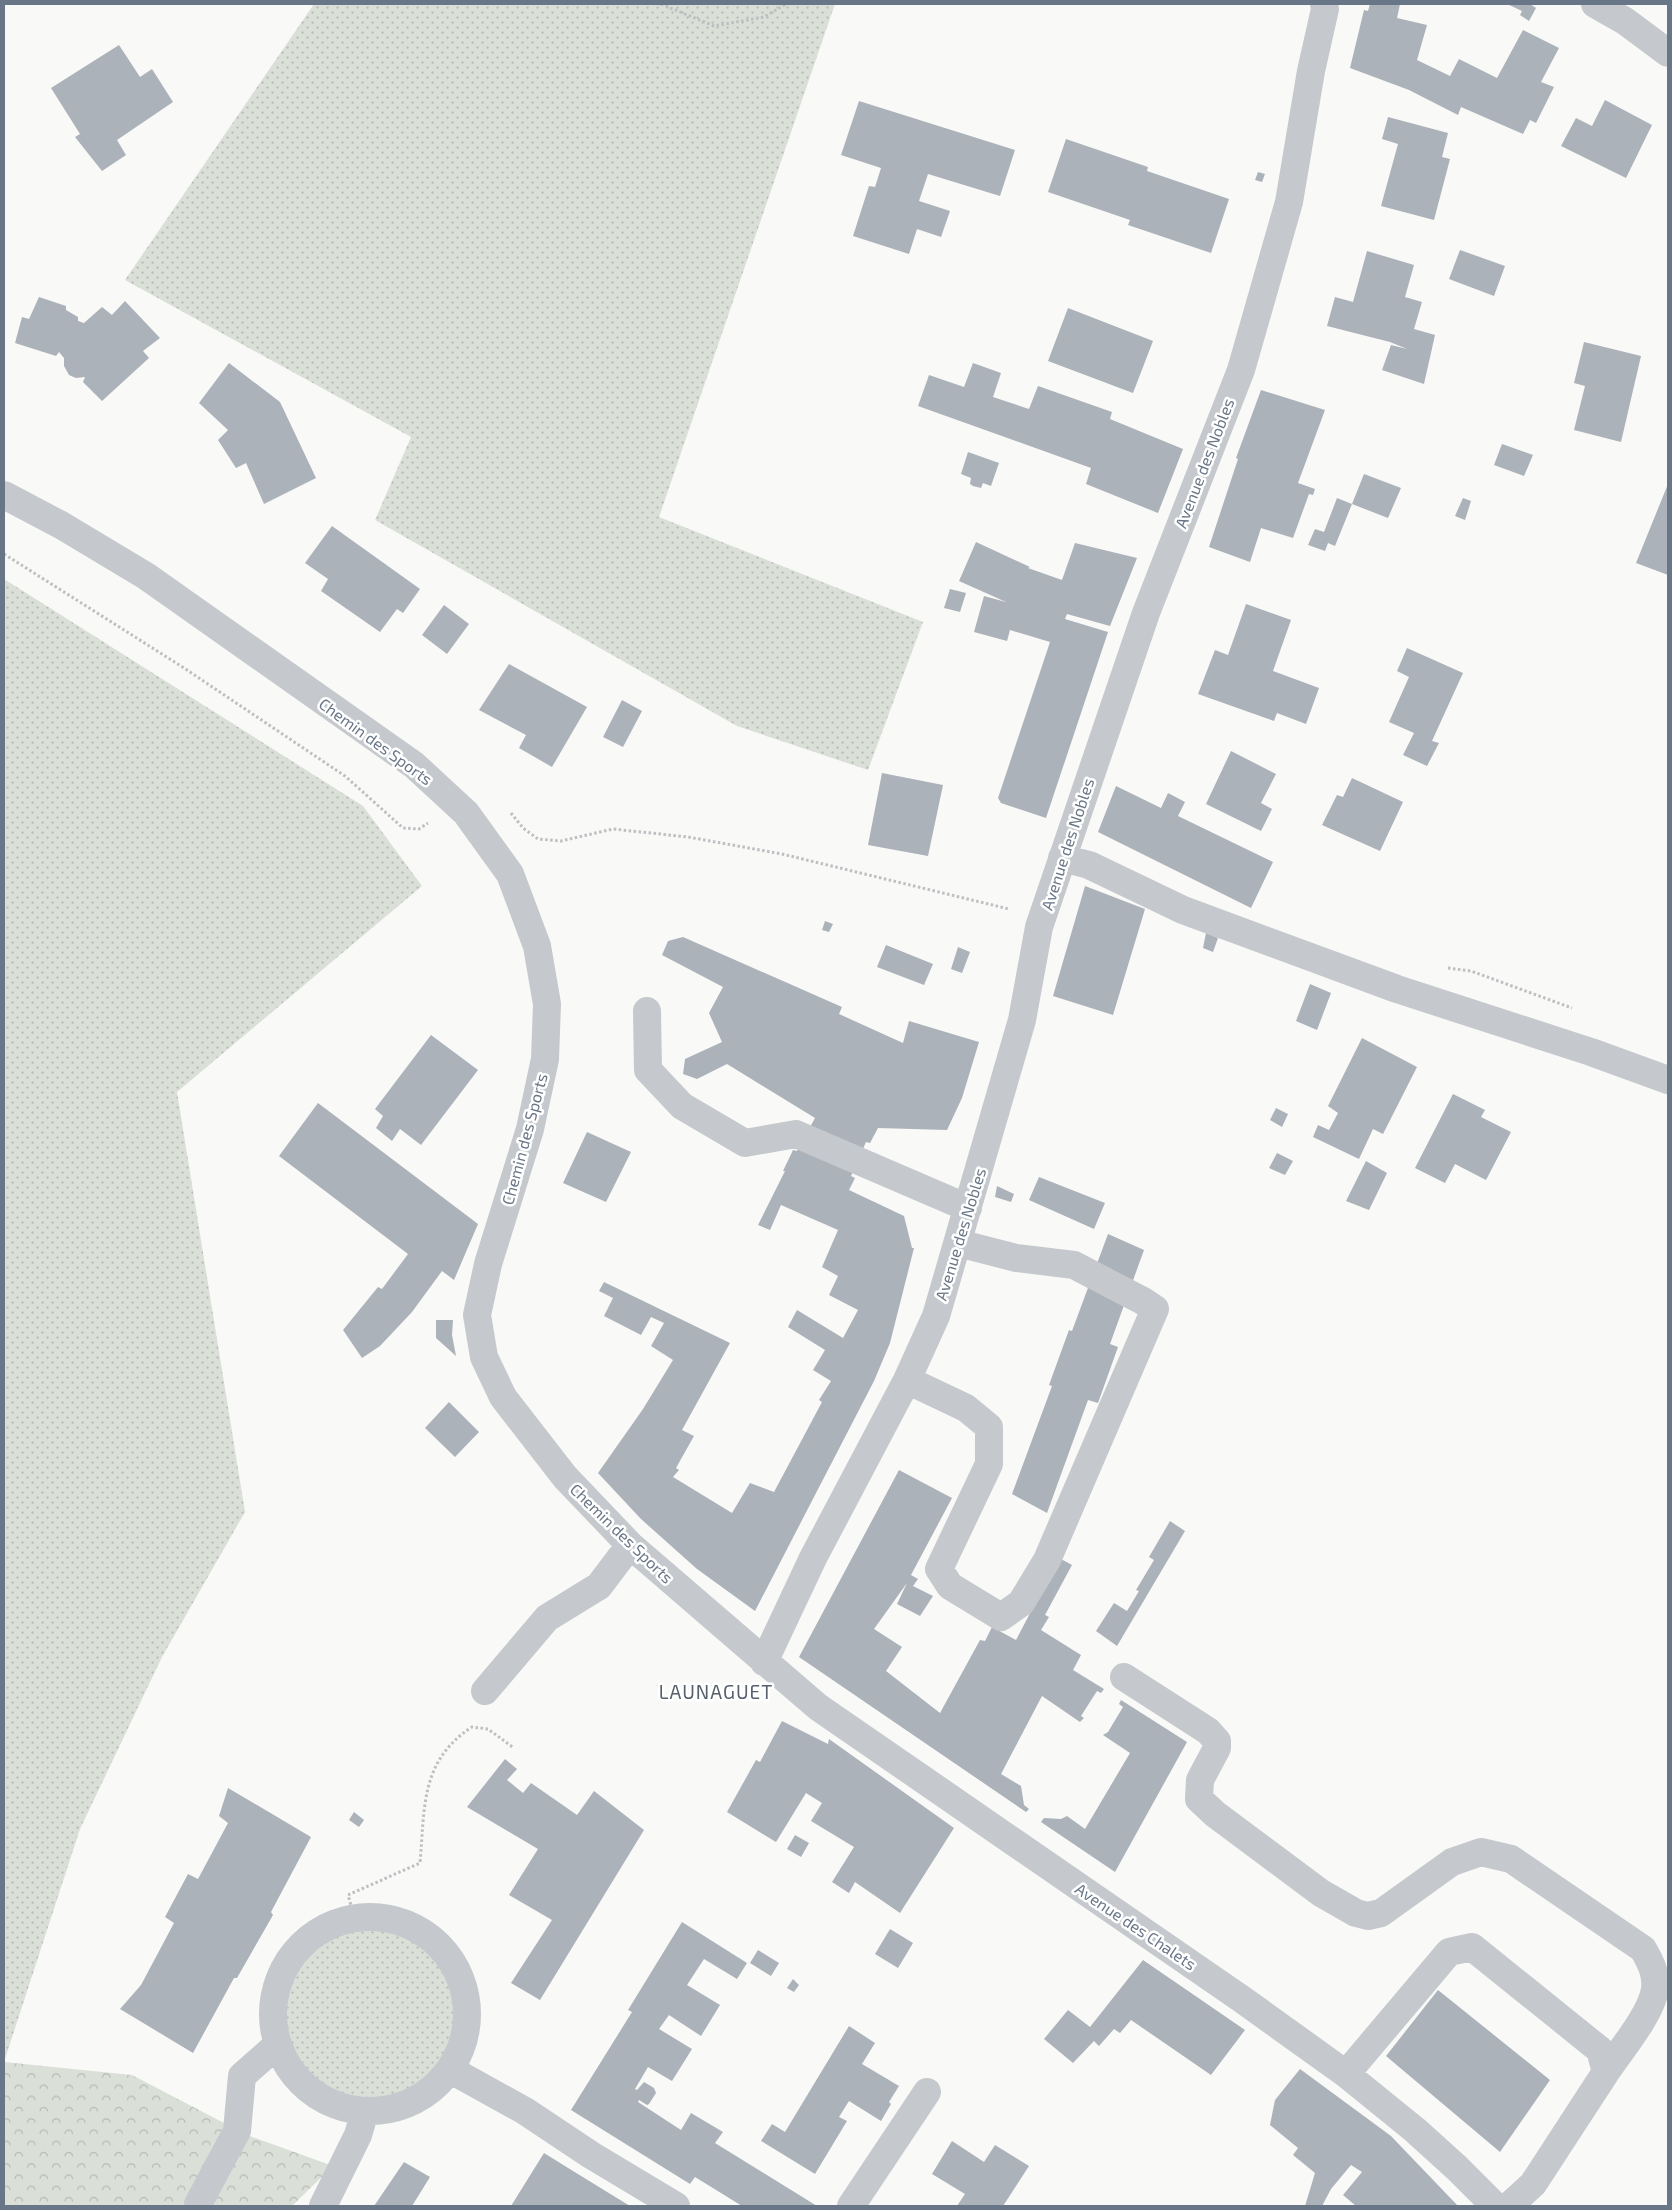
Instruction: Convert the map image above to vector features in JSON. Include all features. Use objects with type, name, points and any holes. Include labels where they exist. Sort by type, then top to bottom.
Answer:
[{"type":"street","points":[[1595,4],[1625,21],[1668,52]]},
{"type":"street","name":"Avenue des Nobles","points":[[764,1662],[813,1558],[907,1380],[936,1316],[1022,1020],[1039,927],[1146,613],[1241,370],[1289,202],[1311,71],[1326,5]]},
{"type":"street","name":"Chemin des Sports","points":[[4,495],[61,525],[146,576],[414,765],[466,813],[510,874],[537,946],[547,1004],[545,1059],[530,1129],[488,1264],[477,1315],[484,1357],[503,1397],[565,1477],[630,1545],[764,1662]]},
{"type":"street","points":[[1062,858],[1089,865],[1183,910],[1397,989],[1591,1052],[1668,1080]]},
{"type":"street","points":[[647,1012],[648,1070],[682,1106],[745,1143],[796,1134],[968,1208]]},
{"type":"street","points":[[907,1380],[966,1408],[989,1427],[989,1464],[939,1569],[950,1586],[1001,1616],[1021,1603],[1047,1560],[1155,1310],[1143,1300],[1074,1265],[1016,1258],[958,1243]]},
{"type":"street","points":[[485,1690],[547,1618],[599,1586],[630,1545]]},
{"type":"street","name":"Avenue des Chalets","points":[[764,1662],[818,1707],[1243,2000],[1346,2074],[1416,2130],[1495,2206]]},
{"type":"street","points":[[1124,1677],[1208,1731],[1217,1741],[1217,1748],[1200,1780],[1200,1799],[1215,1814],[1321,1893],[1356,1913],[1368,1916],[1381,1913],[1452,1862],[1481,1852],[1511,1860],[1643,1949],[1652,1965],[1655,1990],[1644,2016],[1532,2184],[1509,2206]]},
{"type":"street","points":[[366,1916],[401,1922],[433,1939],[456,1966],[467,2001],[465,2036],[451,2070],[425,2095],[392,2110],[356,2112],[322,2100],[294,2077],[277,2045],[272,2010],[280,1975],[301,1945],[330,1925],[355,1919],[366,1916]]},
{"type":"street","points":[[1346,2074],[1448,1952],[1472,1947],[1600,2050],[1606,2072]]},
{"type":"street","points":[[199,2206],[198,2204],[237,2131],[242,2076],[277,2045]]},
{"type":"street","points":[[451,2070],[525,2111],[591,2155],[676,2206]]},
{"type":"street","points":[[851,2206],[927,2092]]},
{"type":"street","points":[[323,2206],[358,2134],[365,2111]]},
{"type":"path","points":[[661,4],[714,26],[764,17],[786,4]]},
{"type":"path","points":[[4,554],[184,668],[337,770],[403,828],[418,829],[430,822]]},
{"type":"path","points":[[505,807],[523,828],[538,839],[561,841],[613,829],[688,837],[782,854],[1043,917]]},
{"type":"path","points":[[355,1919],[348,1895],[420,1863],[426,1792],[436,1764],[448,1745],[472,1727],[488,1729],[514,1748]]},
{"type":"green space","points":[[314,4],[835,4],[659,517],[923,622],[868,770],[737,726],[375,520],[411,437],[125,280]]},
{"type":"green space","points":[[4,579],[363,806],[422,886],[177,1092],[245,1512],[162,1657],[80,1829],[4,2062]]},
{"type":"green space","points":[[371,1926],[388,1928],[404,1933],[426,1946],[438,1958],[454,1988],[458,2013],[456,2030],[451,2046],[438,2068],[426,2080],[396,2096],[371,2100],[354,2098],[338,2093],[316,2080],[304,2068],[288,2038],[284,2013],[286,1996],[291,1980],[304,1958],[316,1946],[346,1930]]},
{"type":"green space","points":[[4,2062],[132,2075],[247,2135],[333,2166],[292,2206],[4,2206]]},
{"type":"building","points":[[1370,4],[1400,4],[1397,18],[1427,25],[1417,60],[1450,76],[1459,59],[1497,78],[1523,30],[1559,48],[1541,82],[1554,87],[1536,123],[1530,120],[1523,134],[1461,107],[1458,115],[1409,90],[1350,68],[1364,10],[1368,11]]},
{"type":"building","points":[[1507,4],[1530,4],[1536,8],[1529,21],[1520,15],[1522,11]]},
{"type":"building","points":[[119,45],[140,77],[152,69],[173,102],[117,140],[126,155],[102,171],[75,137],[80,134],[51,88]]},
{"type":"building","points":[[1605,100],[1652,125],[1626,178],[1561,146],[1576,118],[1592,126]]},
{"type":"building","points":[[859,101],[1015,150],[1000,196],[928,174],[919,201],[950,211],[941,237],[917,229],[909,254],[853,236],[869,186],[875,187],[881,168],[841,155]]},
{"type":"building","points":[[1388,117],[1448,133],[1442,157],[1450,159],[1434,220],[1381,206],[1398,144],[1382,139]]},
{"type":"building","points":[[1066,139],[1148,167],[1147,171],[1229,199],[1211,253],[1128,225],[1130,220],[1048,192]]},
{"type":"building","points":[[1258,172],[1265,174],[1262,182],[1255,180]]},
{"type":"building","points":[[1460,250],[1505,266],[1494,296],[1449,279]]},
{"type":"building","points":[[1367,251],[1414,265],[1405,297],[1422,302],[1414,329],[1435,335],[1424,384],[1382,370],[1391,345],[1407,349],[1390,342],[1327,326],[1335,297],[1353,302]]},
{"type":"building","points":[[39,297],[66,306],[66,310],[78,317],[78,321],[84,323],[102,307],[112,315],[125,301],[160,338],[143,351],[149,358],[102,401],[83,382],[85,377],[76,378],[69,375],[64,366],[64,358],[59,352],[56,356],[15,343],[22,317],[29,319]]},
{"type":"building","points":[[1068,308],[1153,341],[1133,393],[1048,361]]},
{"type":"building","points":[[1584,342],[1641,356],[1621,442],[1574,430],[1585,386],[1574,383]]},
{"type":"building","points":[[229,363],[280,402],[316,478],[264,504],[246,463],[236,468],[218,440],[228,430],[199,403]]},
{"type":"building","points":[[973,363],[1001,373],[993,397],[1029,409],[1038,386],[1112,412],[1110,419],[1183,449],[1158,513],[1086,484],[1091,468],[918,406],[929,375],[964,387]]},
{"type":"building","points":[[1261,390],[1325,410],[1298,483],[1315,489],[1313,495],[1309,494],[1293,538],[1261,528],[1250,562],[1209,547],[1238,459],[1236,458]]},
{"type":"building","points":[[1502,444],[1533,455],[1524,476],[1494,465]]},
{"type":"building","points":[[968,452],[999,463],[991,486],[983,483],[981,488],[973,486],[970,484],[971,478],[961,474]]},
{"type":"building","points":[[1364,474],[1401,488],[1388,518],[1352,504]]},
{"type":"building","points":[[1668,484],[1668,575],[1636,563]]},
{"type":"building","points":[[1337,498],[1352,504],[1335,546],[1328,543],[1325,551],[1308,545],[1315,529],[1324,532]]},
{"type":"building","points":[[1463,498],[1471,501],[1465,520],[1455,516]]},
{"type":"building","points":[[332,526],[420,589],[403,613],[397,609],[380,632],[321,591],[328,579],[305,563]]},
{"type":"building","points":[[976,542],[1030,567],[1028,568],[1062,580],[1075,543],[1137,558],[1110,626],[1067,614],[1065,619],[1108,632],[1046,818],[1001,803],[998,798],[1050,642],[1010,630],[1007,641],[974,632],[984,596],[1006,602],[959,581]]},
{"type":"building","points":[[950,589],[966,593],[960,612],[944,608]]},
{"type":"building","points":[[1246,604],[1291,620],[1273,671],[1319,688],[1306,724],[1277,713],[1274,721],[1198,694],[1215,650],[1228,655]]},
{"type":"building","points":[[444,605],[469,624],[447,654],[422,635]]},
{"type":"building","points":[[1407,648],[1463,673],[1432,741],[1439,743],[1427,766],[1403,755],[1414,733],[1389,722],[1409,677],[1397,671]]},
{"type":"building","points":[[509,664],[587,707],[552,767],[519,748],[526,735],[479,710]]},
{"type":"building","points":[[622,700],[642,711],[623,747],[603,737]]},
{"type":"building","points":[[1231,751],[1276,774],[1261,803],[1272,809],[1261,831],[1206,804]]},
{"type":"building","points":[[882,773],[943,785],[928,856],[868,845]]},
{"type":"building","points":[[1352,778],[1403,802],[1380,851],[1322,825],[1337,795],[1343,797]]},
{"type":"building","points":[[1116,786],[1161,808],[1168,793],[1185,802],[1178,816],[1273,862],[1251,908],[1098,832]]},
{"type":"building","points":[[1085,886],[1145,909],[1113,1015],[1053,996]]},
{"type":"building","points":[[825,921],[833,924],[829,932],[822,930]]},
{"type":"building","points":[[1206,933],[1218,938],[1213,952],[1203,948]]},
{"type":"building","points":[[683,937],[842,1007],[839,1014],[903,1043],[909,1021],[979,1042],[962,1098],[947,1130],[878,1128],[870,1143],[866,1142],[851,1176],[855,1178],[849,1190],[904,1216],[912,1248],[914,1248],[890,1343],[874,1381],[755,1611],[697,1569],[641,1519],[598,1473],[643,1409],[673,1360],[651,1346],[664,1323],[651,1317],[641,1335],[604,1316],[613,1298],[599,1291],[604,1282],[730,1343],[682,1430],[694,1436],[676,1468],[679,1470],[673,1477],[732,1513],[750,1483],[774,1492],[822,1402],[819,1400],[831,1381],[813,1370],[825,1350],[788,1327],[797,1310],[843,1338],[858,1310],[829,1295],[838,1276],[822,1267],[838,1230],[781,1205],[770,1230],[758,1225],[785,1171],[783,1171],[793,1150],[797,1151],[815,1118],[727,1064],[697,1079],[683,1074],[685,1059],[722,1042],[709,1013],[723,987],[662,955],[668,941]]},
{"type":"building","points":[[886,945],[933,964],[924,985],[877,967]]},
{"type":"building","points":[[958,947],[970,952],[962,973],[951,969]]},
{"type":"building","points":[[1310,984],[1331,993],[1317,1030],[1296,1021]]},
{"type":"building","points":[[431,1035],[478,1070],[421,1145],[400,1129],[392,1141],[376,1128],[383,1116],[375,1109]]},
{"type":"building","points":[[1362,1038],[1417,1067],[1383,1134],[1373,1129],[1359,1159],[1313,1137],[1318,1125],[1329,1130],[1338,1113],[1328,1106]]},
{"type":"building","points":[[1453,1094],[1485,1110],[1481,1117],[1511,1132],[1486,1180],[1455,1164],[1445,1183],[1415,1168]]},
{"type":"building","points":[[318,1103],[478,1224],[454,1280],[442,1271],[412,1312],[380,1346],[362,1358],[343,1330],[378,1287],[382,1289],[408,1254],[279,1156]]},
{"type":"building","points":[[1276,1108],[1288,1114],[1282,1127],[1270,1120]]},
{"type":"building","points":[[587,1132],[631,1152],[606,1202],[563,1183]]},
{"type":"building","points":[[1277,1153],[1293,1161],[1285,1175],[1269,1168]]},
{"type":"building","points":[[1366,1161],[1387,1173],[1369,1210],[1346,1201]]},
{"type":"building","points":[[1039,1177],[1105,1203],[1094,1229],[1029,1200]]},
{"type":"building","points":[[997,1186],[1014,1194],[1011,1202],[995,1197]]},
{"type":"building","points":[[1108,1234],[1144,1250],[1110,1344],[1118,1347],[1098,1403],[1088,1400],[1047,1513],[1012,1494],[1052,1386],[1049,1385],[1069,1330],[1072,1331]]},
{"type":"building","points":[[436,1320],[453,1320],[452,1335],[456,1356],[436,1338]]},
{"type":"building","points":[[449,1402],[479,1432],[455,1457],[425,1428]]},
{"type":"building","points":[[899,1470],[952,1498],[911,1575],[918,1579],[913,1586],[933,1596],[920,1616],[897,1604],[907,1583],[874,1629],[902,1647],[886,1671],[940,1713],[980,1640],[985,1641],[992,1627],[1016,1640],[1059,1558],[1072,1565],[1045,1615],[1049,1617],[1041,1630],[1081,1655],[1073,1670],[1104,1689],[1101,1693],[1097,1691],[1081,1716],[1084,1718],[1080,1722],[1042,1696],[1001,1774],[1021,1786],[1024,1805],[1029,1809],[1026,1812],[799,1657]]},
{"type":"building","points":[[1170,1521],[1185,1531],[1117,1646],[1096,1631],[1114,1603],[1127,1611],[1139,1591],[1136,1590],[1154,1560],[1149,1557]]},
{"type":"building","points":[[1121,1700],[1187,1742],[1115,1872],[1041,1822],[1044,1818],[1061,1819],[1067,1816],[1085,1829],[1130,1753],[1103,1735],[1108,1732],[1123,1707],[1119,1704]]},
{"type":"building","points":[[782,1721],[828,1744],[829,1739],[954,1828],[900,1913],[855,1882],[849,1893],[832,1882],[854,1847],[811,1821],[822,1803],[806,1793],[776,1842],[727,1812],[756,1760],[760,1762]]},
{"type":"building","points":[[505,1759],[517,1769],[507,1780],[523,1793],[531,1783],[577,1815],[594,1791],[644,1830],[540,2000],[511,1983],[552,1920],[509,1895],[538,1849],[467,1807]]},
{"type":"building","points":[[228,1788],[311,1837],[271,1912],[273,1915],[237,1978],[234,1978],[193,2053],[120,2009],[141,1985],[174,1923],[165,1917],[188,1874],[198,1879],[228,1823],[219,1816]]},
{"type":"building","points":[[354,1812],[364,1820],[359,1827],[349,1820]]},
{"type":"building","points":[[795,1835],[809,1843],[801,1857],[787,1849]]},
{"type":"building","points":[[682,1922],[747,1963],[737,1979],[704,1959],[687,1985],[720,2005],[701,2036],[669,2015],[659,2029],[692,2049],[672,2081],[648,2067],[635,2089],[637,2090],[644,2082],[654,2088],[656,2093],[647,2105],[639,2100],[638,2102],[681,2130],[691,2113],[723,2132],[715,2143],[817,2206],[742,2206],[695,2177],[690,2184],[571,2110],[632,2012],[628,2010]]},
{"type":"building","points":[[890,1929],[913,1943],[898,1968],[875,1954]]},
{"type":"building","points":[[758,1950],[779,1963],[771,1976],[750,1963]]},
{"type":"building","points":[[1143,1960],[1245,2030],[1211,2075],[1131,2020],[1120,2033],[1114,2029],[1099,2046],[1094,2041],[1073,2063],[1044,2039],[1068,2010],[1090,2027]]},
{"type":"building","points":[[793,1979],[799,1985],[794,1992],[787,1988]]},
{"type":"building","points":[[1438,1990],[1550,2080],[1500,2152],[1386,2056]]},
{"type":"building","points":[[849,2026],[875,2043],[862,2064],[899,2086],[889,2102],[891,2104],[881,2121],[849,2101],[839,2117],[847,2121],[815,2174],[761,2141],[772,2124],[785,2132]]},
{"type":"building","points":[[1300,2069],[1391,2136],[1458,2206],[1356,2206],[1343,2195],[1362,2172],[1351,2165],[1331,2189],[1322,2206],[1305,2206],[1315,2173],[1293,2155],[1298,2148],[1270,2125],[1275,2100]]},
{"type":"building","points":[[952,2141],[984,2162],[995,2145],[1029,2166],[1003,2206],[957,2206],[965,2194],[932,2174]]},
{"type":"building","points":[[544,2153],[573,2171],[630,2206],[511,2206]]},
{"type":"building","points":[[404,2162],[430,2177],[412,2206],[374,2206]]},
{"type":"district","name":"LAUNAGUET","points":[[716,1691]]}]
